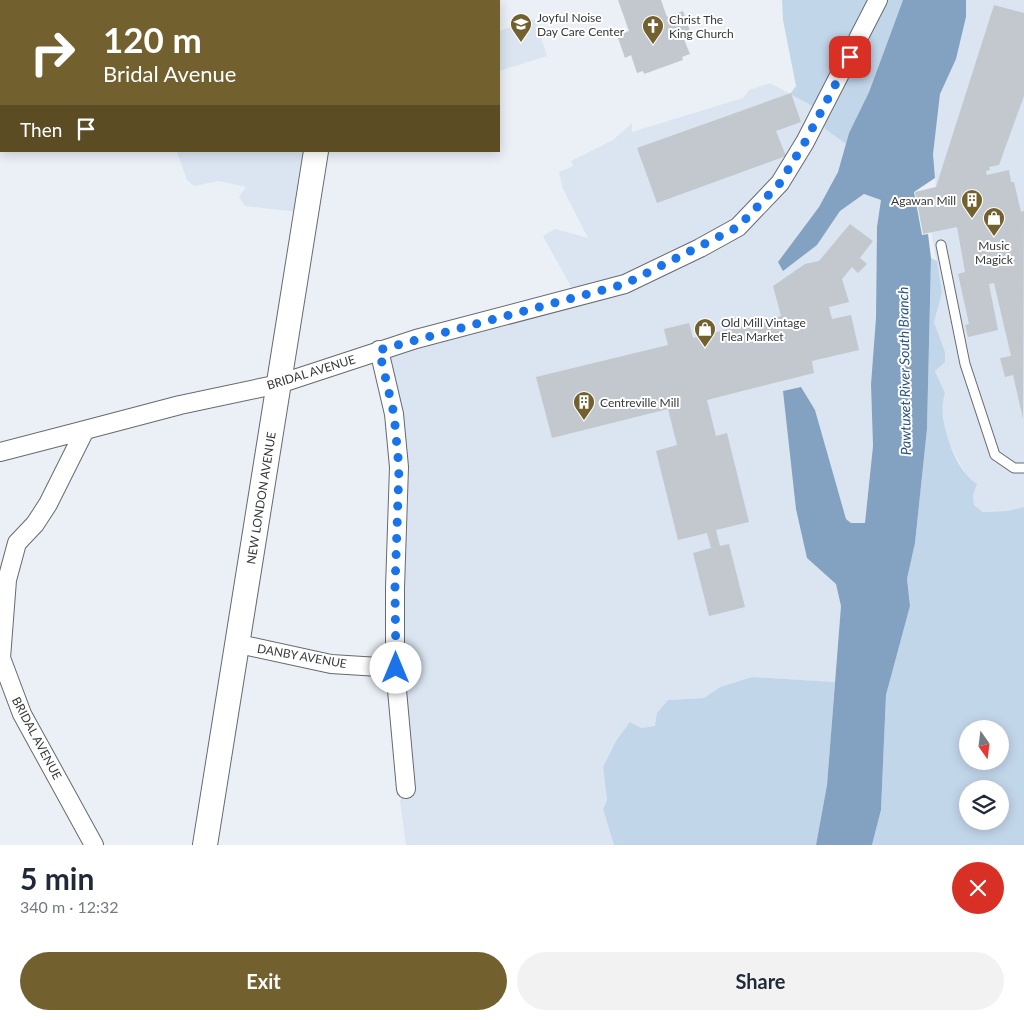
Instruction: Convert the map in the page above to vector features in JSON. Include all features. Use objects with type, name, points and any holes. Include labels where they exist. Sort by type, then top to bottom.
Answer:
[{"type":"main road","name":"NEW LONDON AVENUE","points":[[205,845],[239,644],[316,152]]},
{"type":"street","name":"BRIDAL AVENUE","points":[[94,845],[22,714],[1,658],[6,580],[17,543],[35,524],[48,504],[85,430],[180,405],[280,384],[379,350],[625,284],[738,227],[780,183],[805,142],[878,0]]},
{"type":"street","points":[[379,350],[394,414],[399,468],[395,588],[396,668],[406,789]]},
{"type":"street","points":[[0,452],[85,430]]},
{"type":"street","points":[[0,552],[17,543]]},
{"type":"street","name":"DANBY AVENUE","points":[[239,644],[331,664],[396,668]]},
{"type":"lane","points":[[941,245],[965,364],[994,455],[1014,468],[1024,468]]},
{"type":"shaded area","points":[[782,0],[903,0],[869,92],[849,133],[846,144],[825,129],[820,110],[790,94],[796,86],[783,20]]},
{"type":"shaded area","points":[[966,0],[1024,0],[1024,507],[1007,511],[983,512],[974,505],[969,480],[946,438],[942,401],[945,393],[935,371],[945,352],[934,322],[942,293],[924,190],[936,187],[933,154],[940,94],[956,59],[966,17]]},
{"type":"shaded area","name":"Joyful Noise Day Care Center","points":[[535,19],[547,56],[500,71],[500,31]]},
{"type":"shaded area","points":[[770,83],[820,110],[825,129],[846,144],[838,172],[819,207],[778,262],[817,245],[840,211],[865,194],[882,200],[877,227],[876,318],[871,384],[873,446],[865,523],[851,523],[846,519],[815,410],[801,387],[807,558],[836,584],[841,606],[835,682],[752,677],[720,687],[704,698],[668,700],[655,726],[641,728],[603,767],[607,800],[603,809],[614,845],[406,845],[400,801],[406,788],[399,466],[384,343],[575,294],[543,236],[555,229],[588,238],[563,189],[559,172],[573,166],[571,161],[613,140],[632,123],[632,132],[743,98],[749,90]]},
{"type":"shaded area","points":[[177,152],[316,152],[306,213],[245,206],[239,197],[246,187],[219,181],[194,186],[187,180]]},
{"type":"shaded area","points":[[931,258],[937,261],[942,293],[934,322],[945,352],[945,362],[935,371],[945,393],[943,416],[949,443],[961,468],[977,484],[973,495],[974,505],[983,512],[1007,511],[1024,507],[1024,845],[872,845],[881,810],[886,695],[910,606],[907,579],[915,543],[927,429]]},
{"type":"shaded area","points":[[752,677],[835,682],[827,785],[816,845],[614,845],[603,809],[607,800],[603,767],[616,741],[630,722],[641,728],[655,726],[657,713],[668,700],[704,698],[720,687]]},
{"type":"water","name":"Pawtuxet River South Branch","points":[[903,0],[966,0],[966,17],[956,59],[940,94],[933,154],[935,178],[914,192],[922,235],[928,234],[931,258],[927,429],[915,543],[907,579],[910,606],[886,695],[881,810],[872,845],[816,845],[827,785],[841,606],[836,584],[807,558],[796,509],[783,391],[801,387],[815,410],[846,519],[851,523],[865,523],[873,446],[871,384],[876,318],[877,227],[881,200],[864,194],[840,211],[817,245],[783,271],[778,262],[819,207],[838,172],[849,133],[869,92]]},
{"type":"building","name":"Christ The King Church","points":[[618,0],[661,0],[667,17],[683,11],[691,34],[683,37],[690,54],[682,57],[683,60],[644,74],[643,71],[637,73],[631,55],[625,58],[617,35],[629,31]]},
{"type":"building","name":"Agawan Mill","points":[[994,5],[1024,13],[1024,96],[999,165],[989,167],[990,170],[986,171],[987,175],[1009,170],[1011,182],[1014,182],[1021,212],[1024,211],[1023,419],[1013,375],[1005,377],[1000,358],[1011,356],[994,283],[989,284],[998,330],[968,337],[965,325],[969,324],[958,274],[965,272],[957,227],[923,234],[915,192],[936,187]]},
{"type":"building","points":[[791,93],[801,122],[776,131],[786,156],[657,203],[637,148]]},
{"type":"building","name":"Centreville Mill","points":[[850,224],[873,241],[860,258],[867,264],[858,273],[852,267],[842,279],[849,302],[829,307],[832,319],[851,315],[859,350],[812,361],[814,373],[707,400],[716,436],[727,433],[749,522],[716,530],[720,546],[729,544],[745,607],[709,616],[693,553],[711,548],[707,533],[678,540],[656,451],[677,445],[668,409],[552,438],[536,377],[668,345],[664,329],[689,323],[693,338],[781,316],[773,286],[805,264],[819,261]]},
{"type":"place","name":"Joyful Noise Day Care Center","points":[[521,43]]},
{"type":"place","name":"Christ The King Church","points":[[653,45]]},
{"type":"place","name":"Agawan Mill","points":[[972,219]]},
{"type":"place","name":"Music Magick","points":[[994,237]]},
{"type":"place","name":"Old Mill Vintage Flea Market","points":[[705,348]]},
{"type":"place","name":"Centreville Mill","points":[[584,421]]},
{"type":"route","points":[[396,668],[395,588],[399,468],[394,414],[389,386],[379,350],[625,284],[700,248],[738,227],[780,183],[805,142],[850,57]]}]
